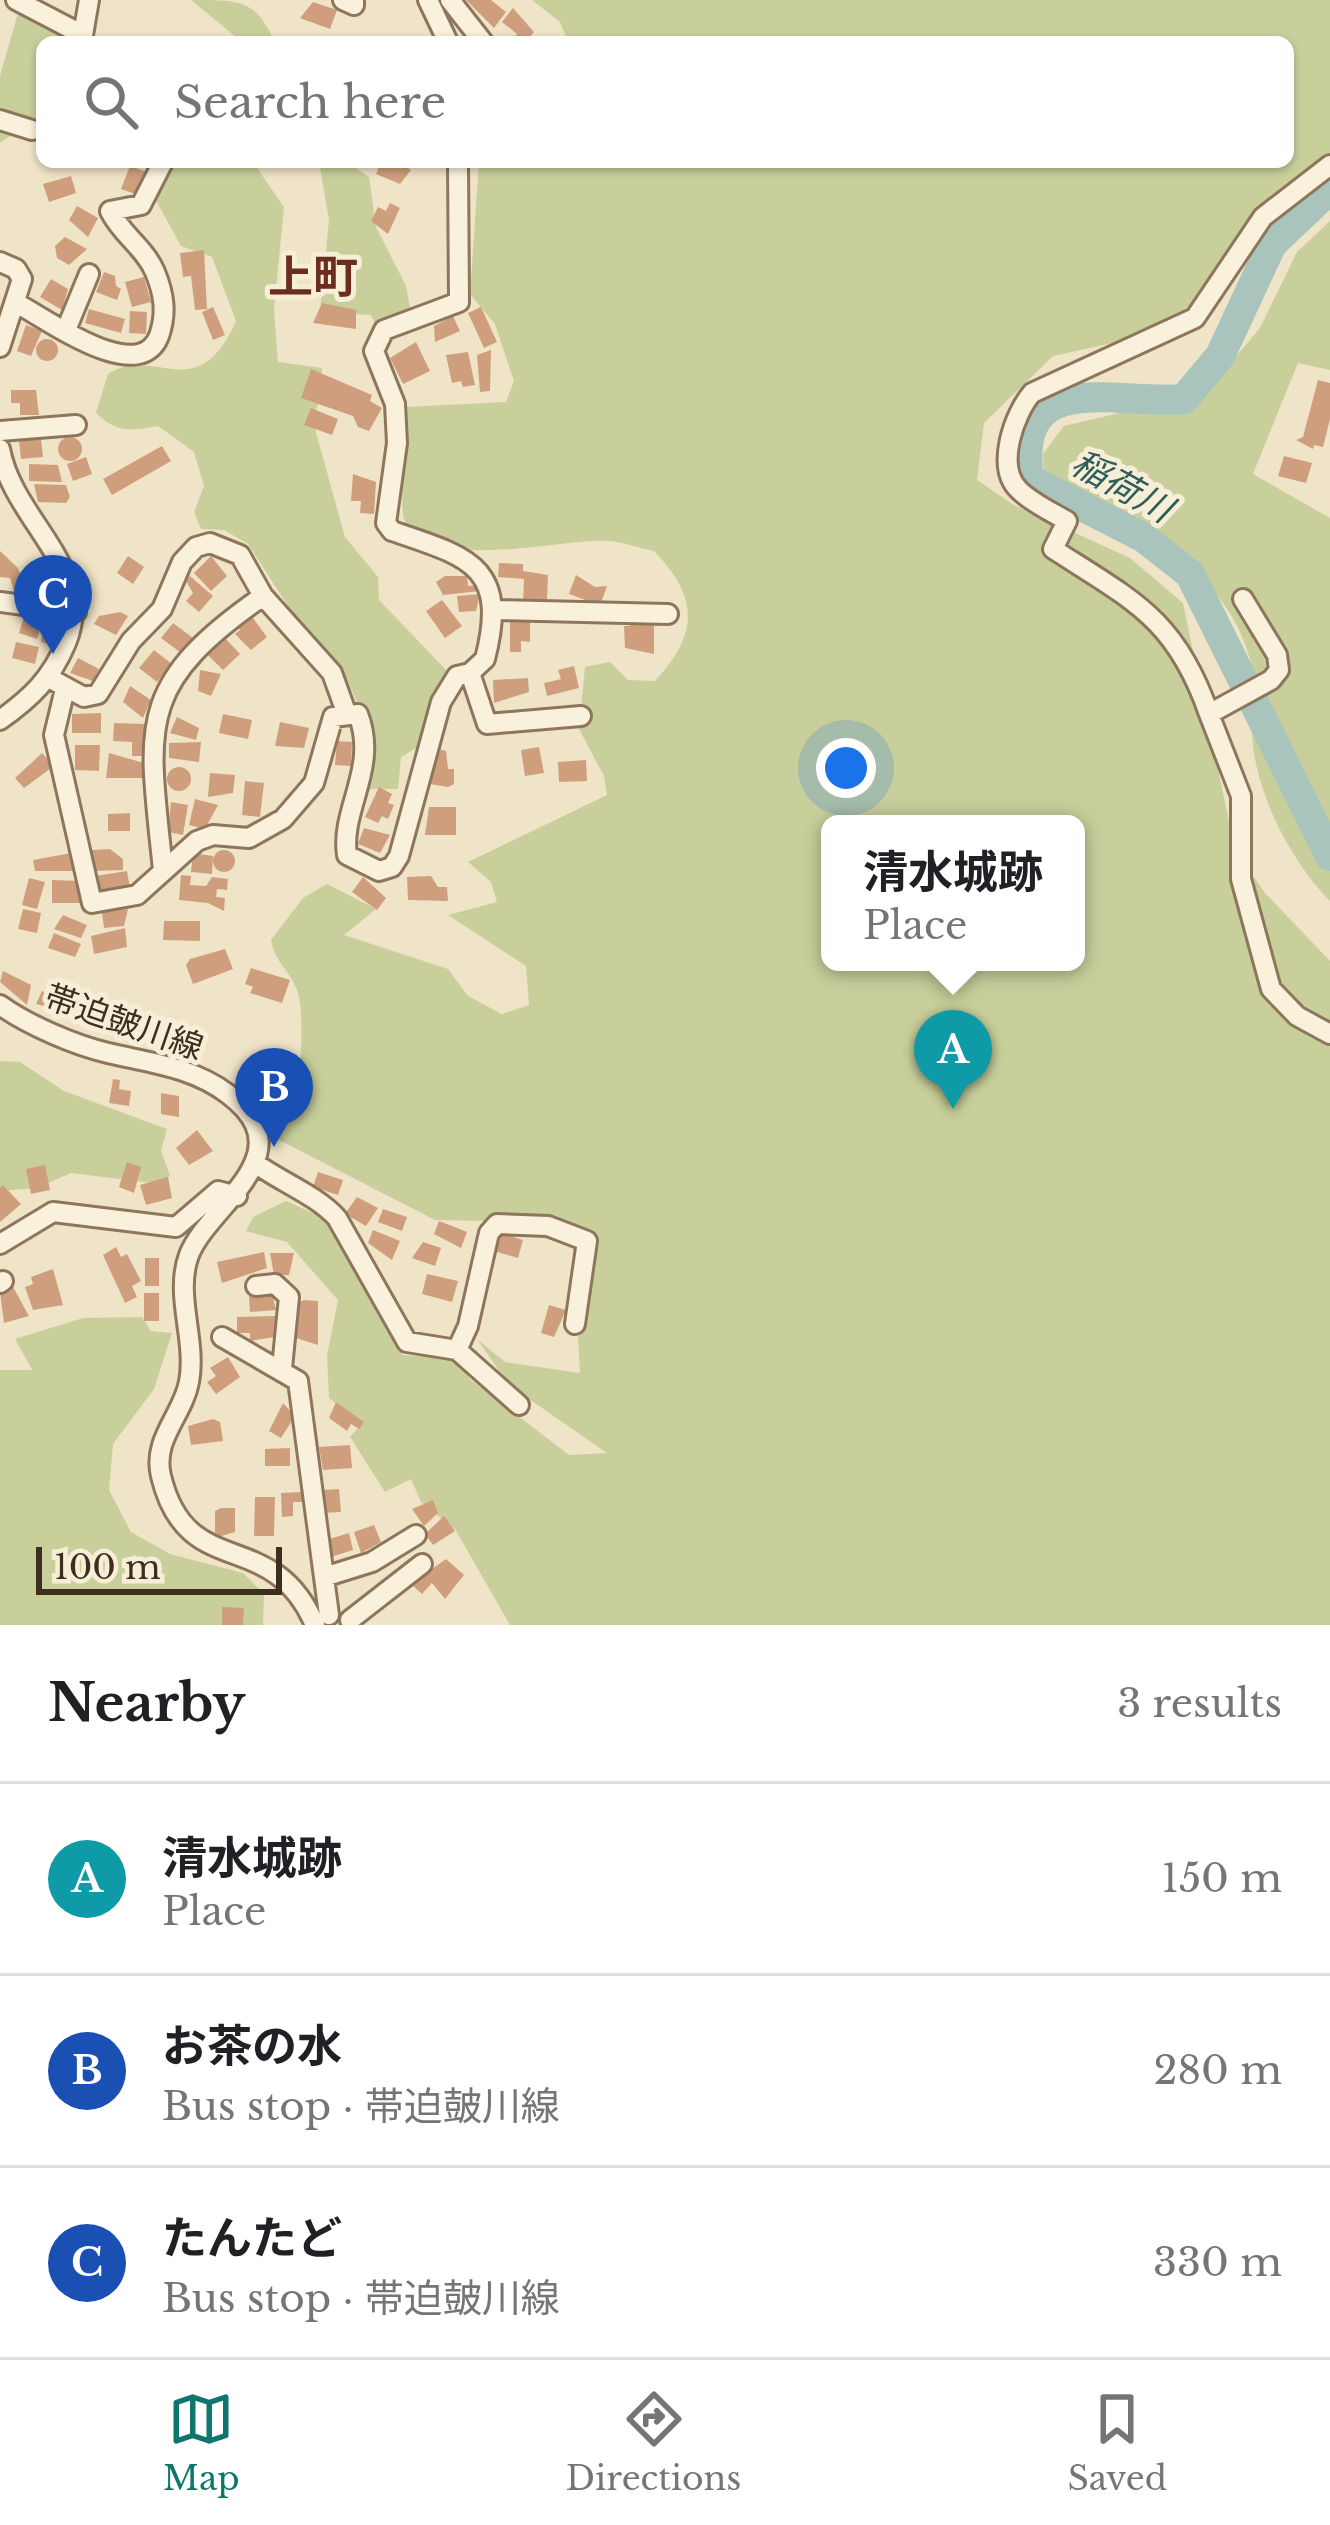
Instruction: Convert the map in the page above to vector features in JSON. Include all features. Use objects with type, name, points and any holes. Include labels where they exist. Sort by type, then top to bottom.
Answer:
[{"type":"street","points":[[16,0],[83,35],[89,0]]},
{"type":"street","points":[[343,0],[354,5],[354,0]]},
{"type":"street","points":[[428,0],[445,36]]},
{"type":"street","points":[[450,0],[478,36]]},
{"type":"street","points":[[0,121],[32,130]]},
{"type":"street","points":[[1330,165],[1263,217],[1205,310],[1032,393],[1010,443],[1008,462],[1018,490],[1067,521],[1053,549],[1151,611],[1190,662],[1215,711],[1241,796],[1241,879],[1271,989],[1297,1016],[1330,1034]]},
{"type":"street","points":[[18,304],[118,354],[149,351],[158,339],[165,309],[156,273],[110,211],[142,206],[160,168]]},
{"type":"street","points":[[0,449],[27,516],[68,574],[76,612],[57,683],[54,735],[92,903],[137,896],[197,841],[213,835],[249,838],[283,819],[314,782],[333,716],[346,712],[358,714],[365,746],[347,855],[379,871],[392,867],[441,702],[458,676],[470,673],[485,659],[495,610],[486,578],[474,564],[392,531],[386,523],[397,442],[395,404],[374,351],[375,342],[384,330],[459,302],[458,168]]},
{"type":"street","points":[[0,347],[18,304],[22,279],[2,258]]},
{"type":"street","points":[[66,330],[89,274]]},
{"type":"street","points":[[0,431],[76,425]]},
{"type":"street","points":[[57,683],[84,697],[98,694],[131,640],[162,609],[182,562],[196,547],[210,543],[240,555],[263,596],[332,674],[346,712]]},
{"type":"street","points":[[163,870],[154,779],[155,716],[195,647],[263,596]]},
{"type":"street","points":[[1215,711],[1271,680],[1279,670],[1277,655],[1243,599]]},
{"type":"street","points":[[0,602],[76,612]]},
{"type":"street","points":[[495,610],[668,614]]},
{"type":"street","points":[[470,673],[487,724],[581,716]]},
{"type":"street","points":[[0,720],[57,683]]},
{"type":"street","name":"帯迫皷川線","points":[[0,1005],[101,1052],[187,1070],[229,1095],[253,1130],[255,1162]]},
{"type":"street","points":[[422,1564],[355,1623],[319,1619],[277,1572],[194,1538],[175,1514],[160,1471],[163,1439],[188,1387],[193,1354],[185,1292],[188,1257],[237,1196],[255,1162],[291,1189],[323,1203],[337,1218],[407,1342],[457,1350],[519,1405]]},
{"type":"street","points":[[0,1244],[53,1212],[176,1227],[218,1191],[237,1196]]},
{"type":"street","points":[[457,1350],[468,1326],[489,1233],[496,1224],[548,1226],[587,1241],[575,1324]]},
{"type":"street","points":[[256,1286],[275,1284],[289,1297],[282,1367]]},
{"type":"street","points":[[222,1337],[282,1367],[298,1382],[324,1576],[319,1619]]},
{"type":"street","points":[[324,1576],[372,1562],[416,1534]]},
{"type":"green space","points":[[191,0],[245,5],[261,18],[272,36],[235,36]]},
{"type":"green space","points":[[532,0],[1330,0],[1330,170],[1250,246],[1220,296],[1168,331],[1053,356],[984,423],[977,480],[1014,505],[1130,558],[1183,603],[1235,850],[1265,893],[1330,961],[1330,1625],[510,1625],[455,1529],[421,1502],[411,1479],[385,1492],[350,1437],[362,1424],[329,1398],[327,1356],[338,1300],[287,1242],[246,1231],[253,1217],[286,1201],[326,1219],[406,1324],[402,1355],[456,1359],[471,1380],[569,1455],[607,1453],[509,1385],[477,1339],[505,1362],[580,1373],[573,1241],[510,1235],[487,1221],[435,1220],[275,1138],[270,1113],[299,1086],[301,1037],[297,990],[271,940],[303,898],[327,884],[376,909],[344,935],[448,969],[468,996],[502,1014],[529,1005],[526,966],[448,915],[497,902],[491,882],[468,862],[607,795],[604,776],[579,729],[585,667],[610,662],[628,680],[655,681],[686,632],[688,616],[680,585],[654,551],[608,541],[466,550],[417,536],[404,519],[405,407],[506,402],[514,381],[495,324],[470,294],[479,168],[1294,168],[1294,36],[566,36],[560,22]]},
{"type":"green space","points":[[18,13],[72,36],[36,36],[36,118],[0,143],[0,76]]},
{"type":"green space","points":[[169,168],[257,168],[284,207],[274,310],[278,362],[322,368],[322,397],[312,418],[345,537],[378,577],[379,600],[449,673],[420,746],[401,757],[398,789],[368,789],[372,734],[339,664],[295,617],[248,544],[224,530],[201,529],[194,512],[204,486],[194,452],[158,426],[124,429],[96,413],[108,374],[142,365],[191,369],[221,347],[236,321],[212,257],[181,246],[154,197]]},
{"type":"green space","points":[[320,168],[356,168],[369,177],[376,227],[406,286],[411,313],[376,326],[371,315],[320,312],[329,220]]},
{"type":"green space","points":[[1330,221],[1330,370],[1298,363],[1253,474],[1330,518],[1330,901],[1291,850],[1270,809],[1253,746],[1251,663],[1220,599],[1168,550],[1044,479],[1043,454],[1064,426],[1158,404],[1217,379],[1260,328],[1297,252]]},
{"type":"green space","points":[[0,1061],[20,1062],[64,1091],[167,1129],[161,1151],[170,1176],[160,1184],[71,1173],[36,1188],[0,1191]]},
{"type":"green space","points":[[142,1317],[151,1331],[172,1333],[154,1389],[113,1444],[109,1490],[131,1532],[170,1554],[243,1573],[264,1594],[263,1625],[0,1625],[0,1370],[32,1370],[15,1339],[83,1318]]},
{"type":"building","points":[[466,0],[491,0],[506,12],[494,28]]},
{"type":"building","points":[[313,2],[337,10],[330,29],[300,18]]},
{"type":"building","points":[[513,8],[534,32],[515,36],[502,22]]},
{"type":"building","points":[[129,168],[147,172],[138,195],[121,189]]},
{"type":"building","points":[[378,168],[411,170],[400,184],[376,174]]},
{"type":"building","points":[[71,176],[76,193],[49,202],[43,184]]},
{"type":"building","points":[[390,203],[400,208],[388,234],[371,221],[378,207],[386,211]]},
{"type":"building","points":[[77,206],[98,218],[88,237],[69,220]]},
{"type":"building","points":[[65,237],[87,249],[69,265],[57,258],[55,246]]},
{"type":"building","points":[[204,250],[207,309],[195,310],[191,276],[183,277],[180,253]]},
{"type":"building","points":[[104,272],[115,276],[121,289],[117,300],[96,292]]},
{"type":"building","points":[[144,277],[151,302],[132,307],[125,282]]},
{"type":"building","points":[[51,279],[68,289],[62,310],[40,297]]},
{"type":"building","points":[[322,303],[356,310],[356,329],[313,323]]},
{"type":"building","points":[[213,307],[225,335],[213,340],[202,312]]},
{"type":"building","points":[[481,307],[497,342],[484,348],[468,313]]},
{"type":"building","points":[[89,309],[125,319],[121,333],[85,323]]},
{"type":"building","points":[[130,311],[147,312],[146,334],[129,333]]},
{"type":"building","points":[[453,316],[460,331],[435,342],[434,326]]},
{"type":"building","points":[[26,325],[42,331],[31,356],[17,351]]},
{"type":"building","points":[[47,339],[58,350],[47,361],[36,350]]},
{"type":"building","points":[[416,342],[430,371],[403,384],[390,358]]},
{"type":"building","points":[[491,350],[490,391],[480,392],[477,355]]},
{"type":"building","points":[[468,352],[475,385],[463,387],[461,381],[452,383],[446,355]]},
{"type":"building","points":[[311,369],[372,395],[370,401],[382,408],[369,431],[358,427],[353,416],[301,398]]},
{"type":"building","points":[[1318,380],[1330,383],[1330,419],[1323,447],[1314,445],[1313,449],[1296,440],[1303,437]]},
{"type":"building","points":[[11,390],[36,390],[39,415],[20,415],[20,403],[11,403]]},
{"type":"building","points":[[311,408],[338,419],[332,435],[304,425]]},
{"type":"building","points":[[70,437],[79,440],[79,458],[70,461],[61,458],[58,449],[61,440]]},
{"type":"building","points":[[41,439],[43,457],[21,459],[19,441]]},
{"type":"building","points":[[162,446],[171,461],[112,495],[103,479]]},
{"type":"building","points":[[1284,456],[1312,463],[1306,483],[1278,476]]},
{"type":"building","points":[[86,457],[92,474],[73,481],[67,464]]},
{"type":"building","points":[[29,464],[58,465],[62,482],[29,481]]},
{"type":"building","points":[[353,474],[376,482],[374,514],[360,513],[361,501],[351,501]]},
{"type":"building","points":[[34,484],[66,485],[70,497],[66,503],[38,502]]},
{"type":"building","points":[[0,551],[18,568],[27,594],[16,597],[10,578],[0,577]]},
{"type":"building","points":[[128,556],[144,567],[133,584],[117,573]]},
{"type":"building","points":[[211,556],[227,576],[211,591],[194,573]]},
{"type":"building","points":[[499,563],[523,564],[523,571],[548,575],[547,599],[523,602],[524,579],[498,577]]},
{"type":"building","points":[[576,575],[595,587],[607,586],[602,600],[596,604],[569,594]]},
{"type":"building","points":[[190,576],[213,596],[199,612],[186,601],[193,593],[186,581]]},
{"type":"building","points":[[445,576],[467,576],[468,586],[480,585],[480,591],[443,595],[436,582]]},
{"type":"building","points":[[480,594],[476,611],[459,612],[457,596]]},
{"type":"building","points":[[442,600],[462,626],[445,638],[426,611]]},
{"type":"building","points":[[120,612],[128,616],[116,635],[94,624],[99,616]]},
{"type":"building","points":[[250,614],[267,637],[251,650],[235,634],[240,630],[236,625]]},
{"type":"building","points":[[24,617],[43,619],[37,639],[19,633]]},
{"type":"building","points":[[45,618],[61,622],[54,646],[41,642]]},
{"type":"building","points":[[630,619],[654,623],[654,654],[625,648],[624,626],[630,626]]},
{"type":"building","points":[[510,620],[530,621],[530,642],[521,641],[521,652],[510,652]]},
{"type":"building","points":[[173,623],[193,638],[181,653],[161,638]]},
{"type":"building","points":[[224,637],[240,654],[223,670],[207,654]]},
{"type":"building","points":[[16,642],[39,647],[35,664],[12,658]]},
{"type":"building","points":[[154,650],[172,664],[157,682],[139,668]]},
{"type":"building","points":[[78,658],[99,669],[93,681],[70,673]]},
{"type":"building","points":[[574,666],[579,688],[547,696],[544,683],[561,679],[558,670]]},
{"type":"building","points":[[200,670],[221,674],[211,696],[198,691]]},
{"type":"building","points":[[528,678],[529,692],[494,703],[493,680]]},
{"type":"building","points":[[130,686],[151,700],[143,718],[123,702]]},
{"type":"building","points":[[101,713],[101,733],[72,733],[72,714]]},
{"type":"building","points":[[223,714],[252,720],[248,739],[219,733]]},
{"type":"building","points":[[177,717],[199,728],[196,740],[170,733]]},
{"type":"building","points":[[280,722],[309,728],[304,748],[275,746]]},
{"type":"building","points":[[114,723],[145,724],[144,756],[132,756],[132,742],[113,741]]},
{"type":"building","points":[[337,741],[352,742],[351,766],[335,765]]},
{"type":"building","points":[[201,742],[199,762],[169,758],[169,743]]},
{"type":"building","points":[[75,745],[100,745],[99,771],[75,770]]},
{"type":"building","points":[[539,747],[544,773],[525,776],[521,750]]},
{"type":"building","points":[[438,749],[446,751],[448,769],[454,769],[454,784],[448,787],[430,784]]},
{"type":"building","points":[[42,753],[54,766],[24,788],[15,778]]},
{"type":"building","points":[[109,753],[144,763],[144,778],[106,778]]},
{"type":"building","points":[[586,760],[587,781],[559,782],[558,762]]},
{"type":"building","points":[[174,767],[184,767],[191,779],[184,791],[174,791],[167,784],[167,774]]},
{"type":"building","points":[[210,773],[235,775],[233,793],[208,797]]},
{"type":"building","points":[[245,781],[264,783],[260,817],[242,815]]},
{"type":"building","points":[[379,787],[392,794],[388,803],[394,805],[388,819],[382,816],[378,823],[365,817]]},
{"type":"building","points":[[195,799],[218,805],[205,829],[189,825]]},
{"type":"building","points":[[171,802],[188,805],[183,835],[168,832]]},
{"type":"building","points":[[429,807],[456,807],[456,835],[425,835]]},
{"type":"building","points":[[130,813],[130,831],[108,831],[108,814]]},
{"type":"building","points":[[364,828],[390,835],[380,853],[358,844]]},
{"type":"building","points":[[110,849],[123,859],[123,870],[93,871],[92,850]]},
{"type":"building","points":[[224,850],[235,861],[224,872],[213,861]]},
{"type":"building","points":[[71,853],[74,871],[35,871],[33,860]]},
{"type":"building","points":[[193,853],[213,856],[212,874],[191,872]]},
{"type":"building","points":[[127,871],[130,889],[100,894],[95,876]]},
{"type":"building","points":[[181,875],[191,876],[190,885],[206,886],[212,877],[228,879],[227,890],[217,889],[216,897],[225,898],[224,911],[208,903],[179,900]]},
{"type":"building","points":[[431,876],[438,887],[447,887],[448,901],[408,900],[407,877]]},
{"type":"building","points":[[363,877],[386,898],[377,910],[352,892]]},
{"type":"building","points":[[29,878],[45,882],[37,909],[22,905]]},
{"type":"building","points":[[52,880],[80,881],[80,903],[52,903]]},
{"type":"building","points":[[23,909],[41,913],[37,933],[18,929]]},
{"type":"building","points":[[128,909],[124,926],[104,928],[102,912]]},
{"type":"building","points":[[63,915],[87,925],[81,938],[54,929]]},
{"type":"building","points":[[164,921],[200,921],[200,941],[163,940]]},
{"type":"building","points":[[125,928],[127,947],[94,954],[91,936]]},
{"type":"building","points":[[54,933],[81,944],[75,957],[48,948]]},
{"type":"building","points":[[225,949],[233,969],[193,984],[186,965],[190,959]]},
{"type":"building","points":[[251,968],[290,980],[282,1003],[250,993],[253,987],[245,984]]},
{"type":"building","points":[[3,971],[31,985],[27,1005],[0,982]]},
{"type":"building","points":[[42,991],[71,1003],[68,1012],[36,1004]]},
{"type":"building","points":[[270,1059],[276,1061],[273,1067],[296,1070],[289,1086],[259,1074]]},
{"type":"building","points":[[113,1079],[120,1080],[119,1089],[131,1091],[129,1106],[109,1103]]},
{"type":"building","points":[[161,1093],[179,1096],[179,1117],[161,1114]]},
{"type":"building","points":[[197,1130],[213,1151],[189,1165],[176,1148]]},
{"type":"building","points":[[127,1162],[141,1167],[134,1193],[119,1187]]},
{"type":"building","points":[[45,1165],[50,1190],[31,1194],[26,1169]]},
{"type":"building","points":[[318,1172],[343,1180],[338,1195],[313,1187]]},
{"type":"building","points":[[168,1177],[172,1198],[146,1205],[140,1185]]},
{"type":"building","points":[[3,1185],[21,1204],[0,1222],[0,1188]]},
{"type":"building","points":[[357,1197],[378,1208],[366,1226],[345,1214]]},
{"type":"building","points":[[383,1209],[407,1217],[402,1231],[378,1222]]},
{"type":"building","points":[[439,1221],[467,1232],[461,1248],[434,1234]]},
{"type":"building","points":[[373,1230],[400,1241],[392,1260],[368,1243]]},
{"type":"building","points":[[498,1237],[523,1240],[518,1258],[494,1251]]},
{"type":"building","points":[[423,1242],[441,1248],[435,1266],[412,1258]]},
{"type":"building","points":[[116,1247],[121,1257],[127,1254],[141,1281],[132,1286],[137,1297],[125,1303],[103,1255]]},
{"type":"building","points":[[264,1252],[267,1268],[222,1283],[217,1262]]},
{"type":"building","points":[[270,1253],[294,1253],[289,1275],[274,1275]]},
{"type":"building","points":[[145,1258],[159,1258],[159,1286],[145,1286]]},
{"type":"building","points":[[53,1269],[63,1305],[33,1310],[25,1287],[33,1284],[31,1277]]},
{"type":"building","points":[[427,1274],[458,1281],[452,1302],[422,1294]]},
{"type":"building","points":[[12,1285],[29,1316],[4,1323],[0,1292]]},
{"type":"building","points":[[144,1293],[159,1293],[159,1321],[144,1321]]},
{"type":"building","points":[[272,1294],[276,1310],[250,1312],[249,1296]]},
{"type":"building","points":[[318,1301],[318,1345],[296,1338],[296,1304]]},
{"type":"building","points":[[549,1305],[566,1310],[554,1337],[541,1333]]},
{"type":"building","points":[[275,1316],[275,1337],[250,1341],[250,1333],[237,1333],[237,1317]]},
{"type":"building","points":[[228,1357],[240,1377],[216,1394],[207,1382],[216,1376],[210,1368]]},
{"type":"building","points":[[336,1402],[364,1422],[359,1429],[351,1424],[347,1431],[329,1418]]},
{"type":"building","points":[[283,1403],[295,1416],[281,1438],[269,1431]]},
{"type":"building","points":[[213,1419],[220,1422],[223,1441],[191,1445],[188,1426]]},
{"type":"building","points":[[350,1445],[352,1468],[323,1470],[319,1447]]},
{"type":"building","points":[[290,1448],[290,1466],[265,1466],[265,1449]]},
{"type":"building","points":[[339,1489],[341,1512],[324,1513],[323,1490]]},
{"type":"building","points":[[303,1492],[304,1502],[293,1502],[293,1516],[282,1517],[281,1493]]},
{"type":"building","points":[[255,1497],[275,1497],[274,1536],[254,1536]]},
{"type":"building","points":[[433,1500],[438,1513],[424,1526],[412,1509]]},
{"type":"building","points":[[235,1508],[235,1532],[215,1538],[215,1511]]},
{"type":"building","points":[[444,1516],[455,1531],[433,1545],[425,1534]]},
{"type":"building","points":[[374,1525],[381,1542],[361,1553],[354,1532]]},
{"type":"building","points":[[349,1533],[353,1550],[331,1557],[326,1540]]},
{"type":"building","points":[[446,1559],[464,1575],[445,1599],[432,1583],[422,1594],[411,1584]]},
{"type":"building","points":[[222,1607],[244,1608],[243,1625],[222,1625]]},
{"type":"waterway","name":"稲荷川","points":[[1330,189],[1272,244],[1220,356],[1184,399],[1101,397],[1053,405],[1037,419],[1028,443],[1029,479],[1144,538],[1190,574],[1330,856]]},
{"type":"place","name":"たんたど","points":[[53,654]]},
{"type":"place","name":"清水城跡","points":[[953,1109]]},
{"type":"place","name":"お茶の水","points":[[274,1147]]},
{"type":"district","name":"上町","points":[[313,277]]}]
